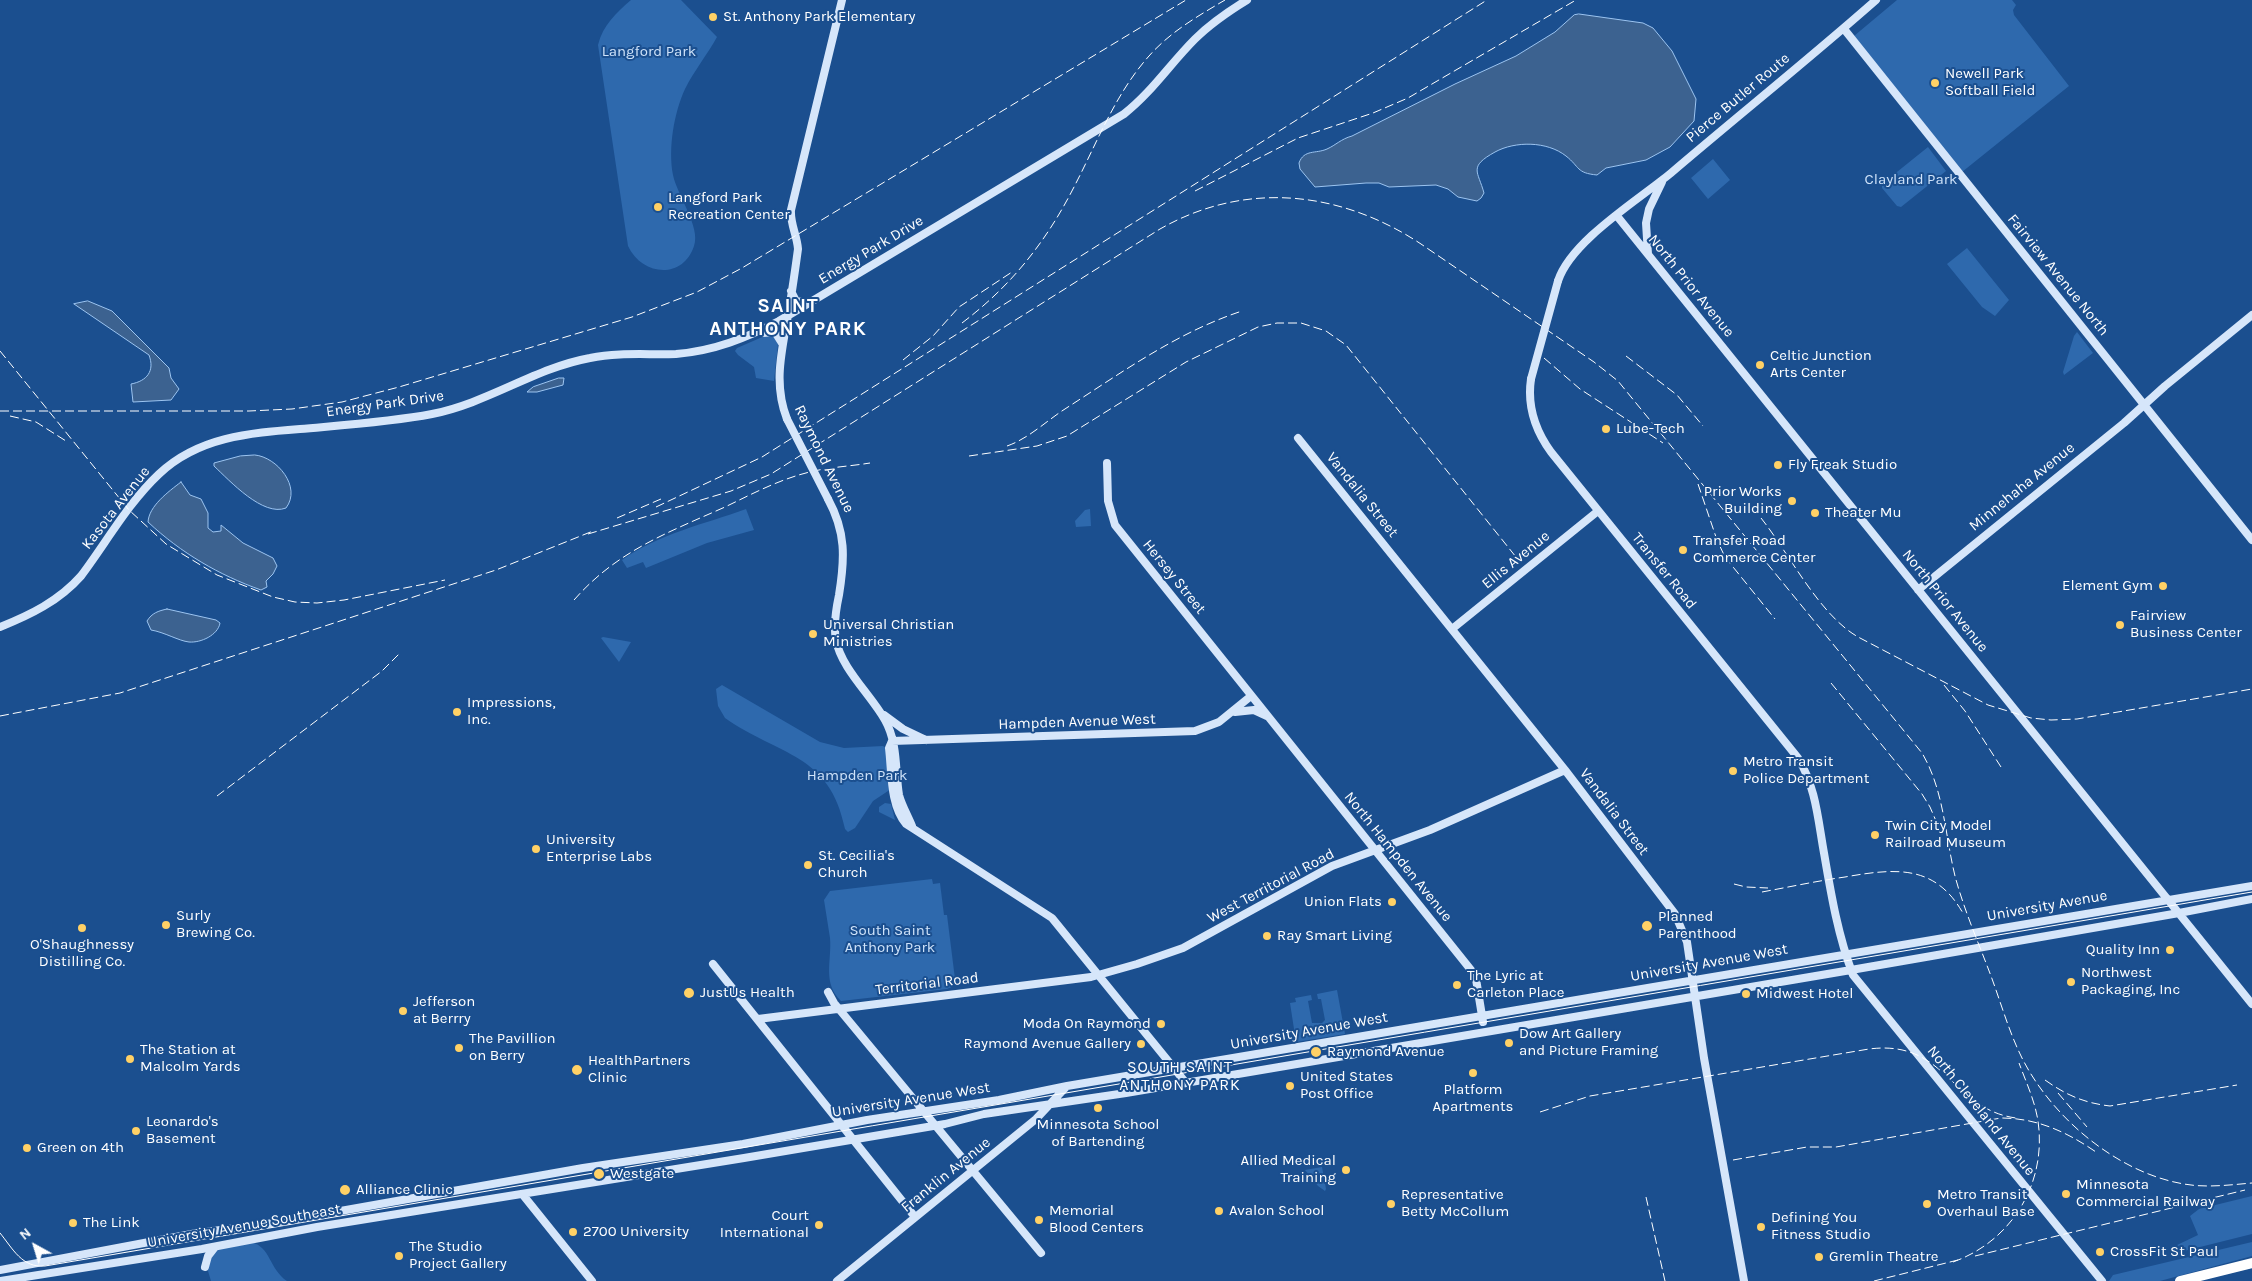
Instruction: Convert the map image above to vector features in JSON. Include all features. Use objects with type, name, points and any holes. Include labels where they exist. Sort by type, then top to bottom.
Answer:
[{"type":"highway","points":[[2180,1281],[2252,1262]]},
{"type":"street","name":"Raymond Avenue","points":[[842,0],[791,210],[791,221],[797,238],[798,249],[788,317],[782,343],[778,381],[781,402],[787,419],[839,521],[844,564],[835,617],[836,640],[843,659],[887,723],[892,742],[889,748],[895,801],[904,821],[1052,918],[1186,1082]]},
{"type":"street","name":"Energy Park Drive","points":[[276,430],[433,414],[465,405],[538,373],[570,362],[621,354],[665,354],[699,351],[735,342],[788,317],[1124,114],[1152,89],[1196,38],[1225,14],[1248,0]]},
{"type":"street","name":"Pierce Butler Route","points":[[1617,216],[1876,0]]},
{"type":"street","name":"Fairview Avenue North","points":[[1844,28],[2252,540]]},
{"type":"street","points":[[1648,254],[1646,223],[1649,209],[1664,178]]},
{"type":"street","name":"North Prior Avenue","points":[[1617,216],[2252,1004]]},
{"type":"street","name":"Transfer Road","points":[[1617,216],[1574,251],[1564,266],[1558,281],[1531,379],[1530,403],[1540,434],[1551,452],[1798,758],[1807,774],[1814,796],[1833,903],[1846,954]]},
{"type":"street","points":[[791,291],[796,301],[810,303]]},
{"type":"street","name":"Minnehaha Avenue","points":[[1918,590],[2252,316]]},
{"type":"street","points":[[759,331],[775,332],[782,343]]},
{"type":"street","name":"Kasota Avenue","points":[[0,627],[47,605],[74,584],[147,486],[166,468],[196,448],[221,439],[276,430]]},
{"type":"street","name":"Vandalia Street","points":[[1298,438],[1565,770],[1675,914],[1687,942],[1744,1280]]},
{"type":"street","name":"Hersey Street","points":[[1107,463],[1108,501],[1115,526],[1251,696]]},
{"type":"street","name":"Ellis Avenue","points":[[1452,629],[1598,511]]},
{"type":"street","name":"Hampden Avenue West","points":[[892,742],[1195,731],[1210,726],[1251,696]]},
{"type":"street","name":"North Hampden Avenue","points":[[1251,696],[1471,970],[1476,979],[1483,1019]]},
{"type":"street","points":[[1230,713],[1241,710],[1254,710],[1270,718]]},
{"type":"street","points":[[880,712],[902,729],[928,741]]},
{"type":"street","name":"West Territorial Road","points":[[1100,975],[1183,948],[1332,866],[1430,830],[1565,770]]},
{"type":"street","name":"University Avenue","points":[[1846,954],[2252,886]]},
{"type":"street","name":"University Avenue","points":[[1851,970],[2252,899]]},
{"type":"street","name":"North Cleveland Avenue","points":[[1846,954],[1851,970],[1878,1008],[2102,1281]]},
{"type":"street","name":"University Avenue West","points":[[512,1180],[700,1149],[751,1143],[867,1120],[982,1103],[1068,1086],[1483,1019],[1692,980],[1846,954]]},
{"type":"street","points":[[713,964],[915,1217]]},
{"type":"street","name":"University Avenue West","points":[[523,1194],[918,1128],[984,1114],[1186,1082],[1851,970]]},
{"type":"street","name":"Territorial Road","points":[[758,1019],[1100,975]]},
{"type":"street","points":[[828,992],[923,1111],[1042,1253]]},
{"type":"street","name":"Franklin Avenue","points":[[837,1281],[1036,1119],[1058,1094],[1068,1086]]},
{"type":"street","name":"University Avenue Southeast","points":[[0,1270],[186,1235],[267,1224],[512,1180]]},
{"type":"street","points":[[523,1194],[592,1281]]},
{"type":"street","name":"University Avenue Southeast","points":[[0,1281],[215,1247],[252,1238],[523,1194]]},
{"type":"street","points":[[205,1267],[208,1256],[215,1247]]},
{"type":"green space","name":"Langford Park","points":[[631,0],[681,0],[717,37],[685,89],[675,120],[671,154],[673,175],[691,220],[695,238],[689,257],[681,265],[672,269],[652,268],[634,256],[628,246],[598,45],[607,25]]},
{"type":"green space","points":[[1897,0],[2012,0],[2016,5],[2013,10],[2014,15],[2069,86],[1962,172],[1854,36]]},
{"type":"green space","name":"Clayland Park","points":[[1928,147],[1946,171],[1901,207],[1897,206],[1882,188],[1882,184]]},
{"type":"green space","points":[[1713,159],[1730,180],[1708,199],[1691,178]]},
{"type":"green space","points":[[1967,248],[2009,300],[1995,316],[1982,307],[1947,264]]},
{"type":"green space","points":[[2077,332],[2093,353],[2064,375],[2063,372],[2074,336]]},
{"type":"green space","points":[[767,335],[773,336],[778,344],[774,381],[756,378],[754,367],[735,351],[737,348]]},
{"type":"green space","points":[[746,509],[754,530],[707,543],[646,568],[643,562],[627,568],[622,560],[666,536]]},
{"type":"green space","points":[[1090,509],[1091,526],[1076,527],[1075,521],[1085,510]]},
{"type":"green space","points":[[601,638],[631,642],[619,662]]},
{"type":"green space","name":"Hampden Park","points":[[722,685],[820,742],[844,748],[883,746],[886,748],[891,789],[873,801],[855,828],[848,832],[845,829],[838,804],[828,785],[815,770],[800,759],[745,731],[725,718],[718,706],[716,689]]},
{"type":"green space","points":[[885,803],[891,804],[895,820],[879,812],[879,807]]},
{"type":"green space","name":"South Saint Anthony Park","points":[[932,879],[933,884],[940,883],[944,915],[947,915],[955,979],[954,986],[947,989],[841,1001],[832,987],[829,971],[830,938],[824,900],[830,891]]},
{"type":"green space","points":[[1337,990],[1345,1034],[1296,1042],[1290,1003],[1296,1002],[1295,998],[1311,995],[1312,1000],[1308,1001],[1312,1023],[1322,1023],[1325,1020],[1321,999],[1318,999],[1317,994]]},
{"type":"green space","points":[[1322,1167],[1325,1191],[1318,1186],[1305,1170]]},
{"type":"green space","points":[[2252,1196],[2252,1234],[2184,1251],[2177,1245],[2198,1235],[2190,1216],[2199,1209]]},
{"type":"green space","points":[[251,1242],[263,1249],[277,1271],[287,1281],[211,1281],[208,1271],[209,1259],[218,1248]]},
{"type":"green space","points":[[2252,1242],[2252,1256],[2160,1281],[2109,1281],[2113,1275]]},
{"type":"shaded area","points":[[1579,14],[1643,23],[1653,28],[1672,51],[1696,99],[1694,121],[1670,147],[1646,160],[1606,168],[1597,175],[1585,173],[1558,151],[1540,145],[1521,144],[1503,148],[1487,157],[1478,166],[1477,170],[1484,193],[1477,201],[1458,197],[1448,189],[1436,185],[1389,187],[1379,183],[1366,183],[1315,187],[1300,169],[1299,163],[1307,154],[1327,149],[1455,84],[1516,56],[1555,32],[1574,15]]},
{"type":"shaded area","points":[[88,301],[112,311],[169,368],[171,378],[179,389],[171,400],[133,402],[131,384],[137,383],[148,374],[151,366],[149,355],[74,304]]},
{"type":"shaded area","points":[[564,378],[563,385],[537,392],[527,392],[533,387]]},
{"type":"shaded area","points":[[255,455],[271,461],[285,474],[291,491],[290,500],[286,508],[277,509],[257,503],[214,466],[214,463],[240,456]]},
{"type":"shaded area","points":[[181,482],[190,495],[201,499],[208,513],[208,528],[213,532],[221,531],[221,525],[243,543],[273,558],[277,566],[273,574],[266,581],[267,587],[261,590],[215,570],[174,544],[148,522],[155,505]]},
{"type":"shaded area","points":[[167,609],[216,620],[220,623],[219,627],[212,635],[194,642],[151,630],[147,621],[149,618]]},
{"type":"tram line","points":[[0,1233],[24,1261],[37,1266],[45,1266],[2252,892]]},
{"type":"railway","points":[[0,411],[249,411],[292,409],[342,402],[399,387],[632,317],[697,292],[742,268],[1186,0]]},
{"type":"railway","points":[[962,323],[980,309],[1012,278],[1052,226],[1074,187],[1116,103],[1126,86],[1149,56],[1175,32],[1225,0]]},
{"type":"railway","points":[[656,507],[762,457],[1487,0]]},
{"type":"railway","points":[[1195,191],[1298,138],[1373,113],[1408,98],[1576,0]]},
{"type":"railway","points":[[588,534],[731,491],[771,474],[1160,229],[1193,213],[1226,203],[1259,198],[1293,198],[1326,203],[1359,212],[1390,226],[1421,244],[1594,362],[1618,381],[1922,753],[1935,782],[1959,889],[2009,1028],[2017,1048],[2035,1080],[2069,1121],[2112,1155],[2135,1168],[2159,1178],[2201,1186],[2252,1183]]},
{"type":"railway","points":[[903,360],[933,336],[959,307],[1012,272]]},
{"type":"railway","points":[[1007,446],[1031,434],[1060,412],[1152,353],[1196,330],[1242,311]]},
{"type":"railway","points":[[969,456],[1037,446],[1067,436],[1186,362],[1258,327],[1277,323],[1301,323],[1326,331],[1346,345],[1520,562]]},
{"type":"railway","points":[[0,351],[129,510],[166,544],[217,575],[273,597],[295,602],[317,603],[344,600],[445,580]]},
{"type":"railway","points":[[1626,356],[1677,395],[1703,426]]},
{"type":"railway","points":[[1544,358],[1580,389],[1663,443]]},
{"type":"railway","points":[[10,416],[36,422],[66,441]]},
{"type":"railway","points":[[574,600],[590,583],[625,556],[663,535],[768,486],[802,474],[870,463]]},
{"type":"railway","points":[[1698,484],[1717,540],[1725,557],[1775,619]]},
{"type":"railway","points":[[617,518],[661,499]]},
{"type":"railway","points":[[1761,518],[1818,600],[1845,628],[1860,638],[1988,705],[2031,718],[2051,720],[2077,719],[2252,689]]},
{"type":"railway","points":[[0,716],[120,693],[496,570],[593,531]]},
{"type":"railway","points":[[217,796],[382,671],[400,653]]},
{"type":"railway","points":[[1831,683],[1922,794],[1942,835]]},
{"type":"railway","points":[[1944,685],[1965,711],[2001,767]]},
{"type":"railway","points":[[1762,892],[1864,874],[1898,872],[1927,878],[1941,886],[1953,898],[1964,915]]},
{"type":"railway","points":[[1734,884],[1746,887],[1768,888]]},
{"type":"railway","points":[[1540,1112],[1590,1096],[1869,1049],[1895,1049],[1916,1054],[1932,1064],[1976,1102],[1994,1112],[2016,1118]]},
{"type":"railway","points":[[1953,1262],[1974,1252],[1992,1240],[2008,1225],[2021,1207],[2031,1187],[2037,1166],[2039,1144],[2038,1121],[2033,1099],[2019,1063]]},
{"type":"railway","points":[[2045,1080],[2076,1098],[2110,1106],[2237,1085]]},
{"type":"railway","points":[[2058,1093],[2087,1127]]},
{"type":"railway","points":[[1733,1160],[1807,1147],[1836,1147],[2001,1118],[2039,1123],[2063,1132],[2096,1152]]},
{"type":"railway","points":[[1975,1256],[2245,1190]]},
{"type":"railway","points":[[1646,1197],[1665,1281]]},
{"type":"railway","points":[[1874,1281],[1958,1260]]},
{"type":"place","name":"St. Anthony Park Elementary","points":[[713,17]]},
{"type":"place","name":"Newell Park Softball Field","points":[[1935,83]]},
{"type":"place","name":"Langford Park Recreation Center","points":[[658,207]]},
{"type":"place","name":"Celtic Junction Arts Center","points":[[1760,365]]},
{"type":"place","name":"Lube-Tech","points":[[1606,429]]},
{"type":"place","name":"Fly Freak Studio","points":[[1778,465]]},
{"type":"place","name":"Prior Works Building","points":[[1792,501]]},
{"type":"place","name":"Theater Mu","points":[[1815,513]]},
{"type":"place","name":"Transfer Road Commerce Center","points":[[1683,550]]},
{"type":"place","name":"Element Gym","points":[[2163,586]]},
{"type":"place","name":"Fairview Business Center","points":[[2120,625]]},
{"type":"place","name":"Universal Christian Ministries","points":[[813,634]]},
{"type":"place","name":"Impressions, Inc.","points":[[457,712]]},
{"type":"place","name":"Metro Transit Police Department","points":[[1733,771]]},
{"type":"place","name":"Twin City Model Railroad Museum","points":[[1875,835]]},
{"type":"place","name":"University Enterprise Labs","points":[[536,849]]},
{"type":"place","name":"St. Cecilia's Church","points":[[808,865]]},
{"type":"place","name":"Union Flats","points":[[1392,902]]},
{"type":"place","name":"Surly Brewing Co.","points":[[166,925]]},
{"type":"place","name":"Planned Parenthood","points":[[1647,926]]},
{"type":"place","name":"O'Shaughnessy Distilling Co.","points":[[82,928]]},
{"type":"place","name":"Ray Smart Living","points":[[1267,936]]},
{"type":"place","name":"Quality Inn","points":[[2170,950]]},
{"type":"place","name":"Northwest Packaging, Inc","points":[[2071,982]]},
{"type":"place","name":"The Lyric at Carleton Place","points":[[1457,985]]},
{"type":"place","name":"JustUs Health","points":[[689,993]]},
{"type":"place","name":"Midwest Hotel","points":[[1746,994]]},
{"type":"place","name":"Jefferson at Berrry","points":[[403,1011]]},
{"type":"place","name":"Moda On Raymond","points":[[1161,1024]]},
{"type":"place","name":"Dow Art Gallery and Picture Framing","points":[[1509,1043]]},
{"type":"place","name":"Raymond Avenue Gallery","points":[[1141,1044]]},
{"type":"place","name":"The Pavillion on Berry","points":[[459,1048]]},
{"type":"place","name":"Raymond Avenue","points":[[1316,1052]]},
{"type":"place","name":"The Station at Malcolm Yards","points":[[130,1059]]},
{"type":"place","name":"HealthPartners Clinic","points":[[577,1070]]},
{"type":"place","name":"Platform Apartments","points":[[1473,1073]]},
{"type":"place","name":"United States Post Office","points":[[1290,1086]]},
{"type":"place","name":"Minnesota School of Bartending","points":[[1098,1108]]},
{"type":"place","name":"Leonardo's Basement","points":[[136,1131]]},
{"type":"place","name":"Green on 4th","points":[[27,1148]]},
{"type":"place","name":"Allied Medical Training","points":[[1346,1170]]},
{"type":"place","name":"Westgate","points":[[599,1174]]},
{"type":"place","name":"Alliance Clinic","points":[[345,1190]]},
{"type":"place","name":"Minnesota Commercial Railway","points":[[2066,1194]]},
{"type":"place","name":"Representative Betty McCollum","points":[[1391,1204]]},
{"type":"place","name":"Metro Transit Overhaul Base","points":[[1927,1204]]},
{"type":"place","name":"Avalon School","points":[[1219,1211]]},
{"type":"place","name":"Memorial Blood Centers","points":[[1039,1220]]},
{"type":"place","name":"The Link","points":[[73,1223]]},
{"type":"place","name":"Court International","points":[[819,1225]]},
{"type":"place","name":"Defining You Fitness Studio","points":[[1761,1227]]},
{"type":"place","name":"2700 University","points":[[573,1232]]},
{"type":"place","name":"CrossFit St Paul","points":[[2100,1252]]},
{"type":"place","name":"The Studio Project Gallery","points":[[399,1256]]},
{"type":"place","name":"Gremlin Theatre","points":[[1819,1257]]},
{"type":"district","name":"SAINT ANTHONY PARK","points":[[788,318]]},
{"type":"district","name":"SOUTH SAINT ANTHONY PARK","points":[[1180,1076]]}]
